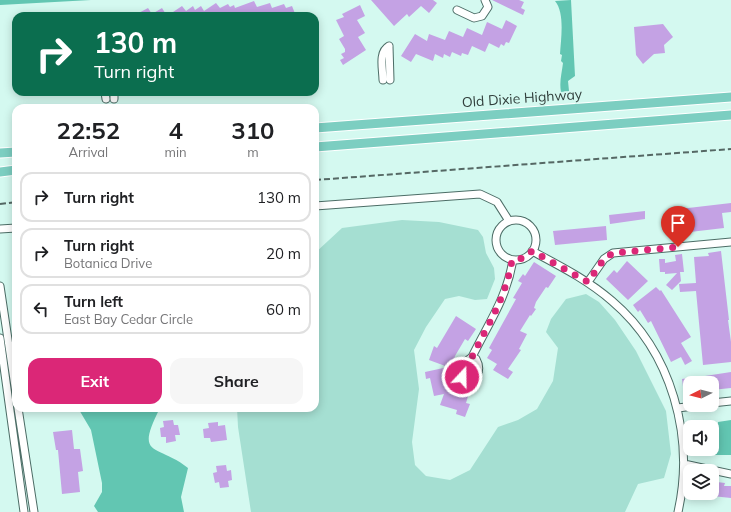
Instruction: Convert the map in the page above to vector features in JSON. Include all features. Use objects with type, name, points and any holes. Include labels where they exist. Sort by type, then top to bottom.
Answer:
[{"type":"main road","name":"Old Dixie Highway","points":[[319,128],[731,97]]},
{"type":"main road","points":[[319,147],[731,115]]},
{"type":"main road","points":[[0,153],[12,152]]},
{"type":"main road","points":[[0,172],[12,170]]},
{"type":"street","points":[[457,10],[474,18],[482,16],[488,7],[485,0]]},
{"type":"street","points":[[319,206],[480,194],[497,202],[509,221]]},
{"type":"street","points":[[509,221],[522,221],[532,228],[535,236],[535,244],[532,251],[524,258],[512,260],[504,256],[499,252],[496,238],[499,228],[509,221]]},
{"type":"street","points":[[0,229],[12,228]]},
{"type":"street","points":[[588,282],[604,259],[613,253],[731,242]]},
{"type":"street","points":[[532,251],[588,282],[613,302],[635,325],[652,348],[667,379],[678,408],[684,464]]},
{"type":"street","points":[[472,357],[501,302],[509,279],[512,260]]},
{"type":"street","points":[[0,286],[12,366]]},
{"type":"street","points":[[0,338],[24,512]]},
{"type":"street","points":[[719,402],[731,401]]},
{"type":"street","points":[[678,408],[683,407]]},
{"type":"street","points":[[19,412],[34,512]]},
{"type":"street","points":[[719,471],[731,474]]},
{"type":"street","points":[[678,512],[683,485]]},
{"type":"shaded area","points":[[0,0],[91,0],[0,5]]},
{"type":"shaded area","points":[[571,0],[575,76],[568,81],[569,91],[561,92],[560,81],[563,63],[561,61],[562,55],[560,54],[561,19],[558,6],[555,1]]},
{"type":"shaded area","points":[[402,220],[439,222],[478,230],[483,237],[486,253],[494,268],[495,279],[487,299],[475,300],[459,296],[445,299],[426,327],[414,350],[419,389],[412,442],[415,465],[426,476],[450,480],[470,470],[498,427],[518,420],[537,409],[553,381],[558,348],[546,332],[551,319],[566,299],[586,294],[599,302],[615,320],[636,351],[666,411],[671,454],[664,478],[638,484],[625,512],[251,512],[238,427],[237,412],[319,412],[319,249],[342,228]]},
{"type":"shaded area","points":[[80,412],[158,412],[152,424],[149,435],[149,443],[153,448],[177,460],[188,468],[181,497],[184,512],[98,512],[94,506],[102,492],[102,483],[91,430]]},
{"type":"shaded area","points":[[731,420],[731,455],[719,455],[719,422]]},
{"type":"building","points":[[371,0],[433,0],[437,3],[429,13],[421,6],[409,17],[407,14],[394,26]]},
{"type":"building","points":[[492,0],[519,0],[524,2],[521,8],[525,10],[523,15]]},
{"type":"building","points":[[254,1],[257,7],[270,3],[272,8],[284,4],[286,8],[292,6],[294,12],[173,12],[182,6],[186,11],[193,6],[195,10],[201,6],[204,11],[216,3],[220,8],[228,4],[230,7],[234,5],[235,8]]},
{"type":"building","points":[[360,5],[365,16],[357,20],[365,33],[358,37],[366,50],[343,65],[340,60],[344,58],[341,54],[345,52],[345,49],[339,39],[344,36],[336,20],[344,17],[342,14]]},
{"type":"building","points":[[148,8],[151,12],[140,12]]},
{"type":"building","points":[[162,8],[164,12],[155,12]]},
{"type":"building","points":[[506,20],[517,26],[509,43],[506,42],[504,46],[501,44],[499,48],[489,43],[485,52],[472,46],[468,55],[462,53],[461,56],[452,52],[450,57],[444,54],[443,58],[435,54],[433,61],[416,54],[411,62],[401,56],[415,34],[427,41],[429,34],[445,40],[449,31],[463,37],[467,28],[482,35],[487,22],[502,29]]},
{"type":"building","points":[[663,24],[673,37],[664,45],[665,53],[654,54],[643,64],[636,55],[634,27]]},
{"type":"building","points":[[731,203],[731,212],[722,213],[724,228],[673,234],[671,210]]},
{"type":"building","points":[[645,211],[645,219],[610,224],[609,215]]},
{"type":"building","points":[[606,226],[607,240],[555,245],[553,231]]},
{"type":"building","points":[[721,251],[731,342],[731,362],[703,365],[696,291],[680,292],[679,284],[696,283],[694,257],[709,256],[708,253]]},
{"type":"building","points":[[682,254],[684,272],[680,272],[681,281],[672,290],[666,285],[677,273],[665,274],[665,272],[660,272],[659,259],[665,259],[665,263],[676,261],[675,255]]},
{"type":"building","points":[[627,261],[648,281],[628,300],[606,279],[614,270],[617,273]]},
{"type":"building","points":[[534,262],[556,276],[548,288],[546,287],[536,302],[534,308],[536,309],[531,316],[530,315],[520,331],[527,334],[519,349],[521,350],[508,369],[513,372],[508,379],[493,370],[497,364],[487,358],[492,350],[489,348],[516,299],[513,298],[522,283],[518,281],[523,274],[525,276]]},
{"type":"building","points":[[656,287],[660,291],[661,290],[691,337],[681,343],[692,361],[685,365],[681,357],[671,362],[651,321],[648,323],[640,310],[638,312],[633,305]]},
{"type":"building","points":[[456,316],[476,329],[468,341],[465,339],[455,356],[449,376],[445,377],[448,391],[460,395],[462,391],[469,393],[466,403],[470,404],[465,417],[456,414],[457,410],[440,405],[444,394],[434,396],[430,378],[426,379],[425,372],[448,367],[429,360],[434,346],[437,348]]},
{"type":"building","points":[[731,372],[731,388],[719,389],[719,376],[705,376]]},
{"type":"building","points":[[173,420],[174,425],[178,425],[180,435],[175,435],[176,441],[166,443],[166,437],[161,437],[160,428],[164,427],[163,421]]},
{"type":"building","points":[[218,422],[218,426],[225,425],[227,440],[211,442],[210,438],[204,438],[203,429],[209,428],[208,423]]},
{"type":"building","points":[[72,430],[74,449],[80,449],[83,471],[78,472],[80,492],[62,494],[58,450],[56,450],[53,432]]},
{"type":"building","points":[[226,465],[227,471],[231,470],[232,480],[228,481],[229,487],[220,488],[219,482],[215,483],[213,473],[217,472],[216,466]]},
{"type":"building","points":[[719,482],[725,483],[724,486],[731,486],[731,498],[719,497]]},
{"type":"railway","points":[[319,180],[731,149]]},
{"type":"railway","points":[[0,204],[12,202]]},
{"type":"route","points":[[462,377],[461,371],[466,361],[472,357],[489,328],[501,302],[509,279],[512,260],[524,258],[532,251],[588,282],[604,259],[613,253],[678,247]]}]
